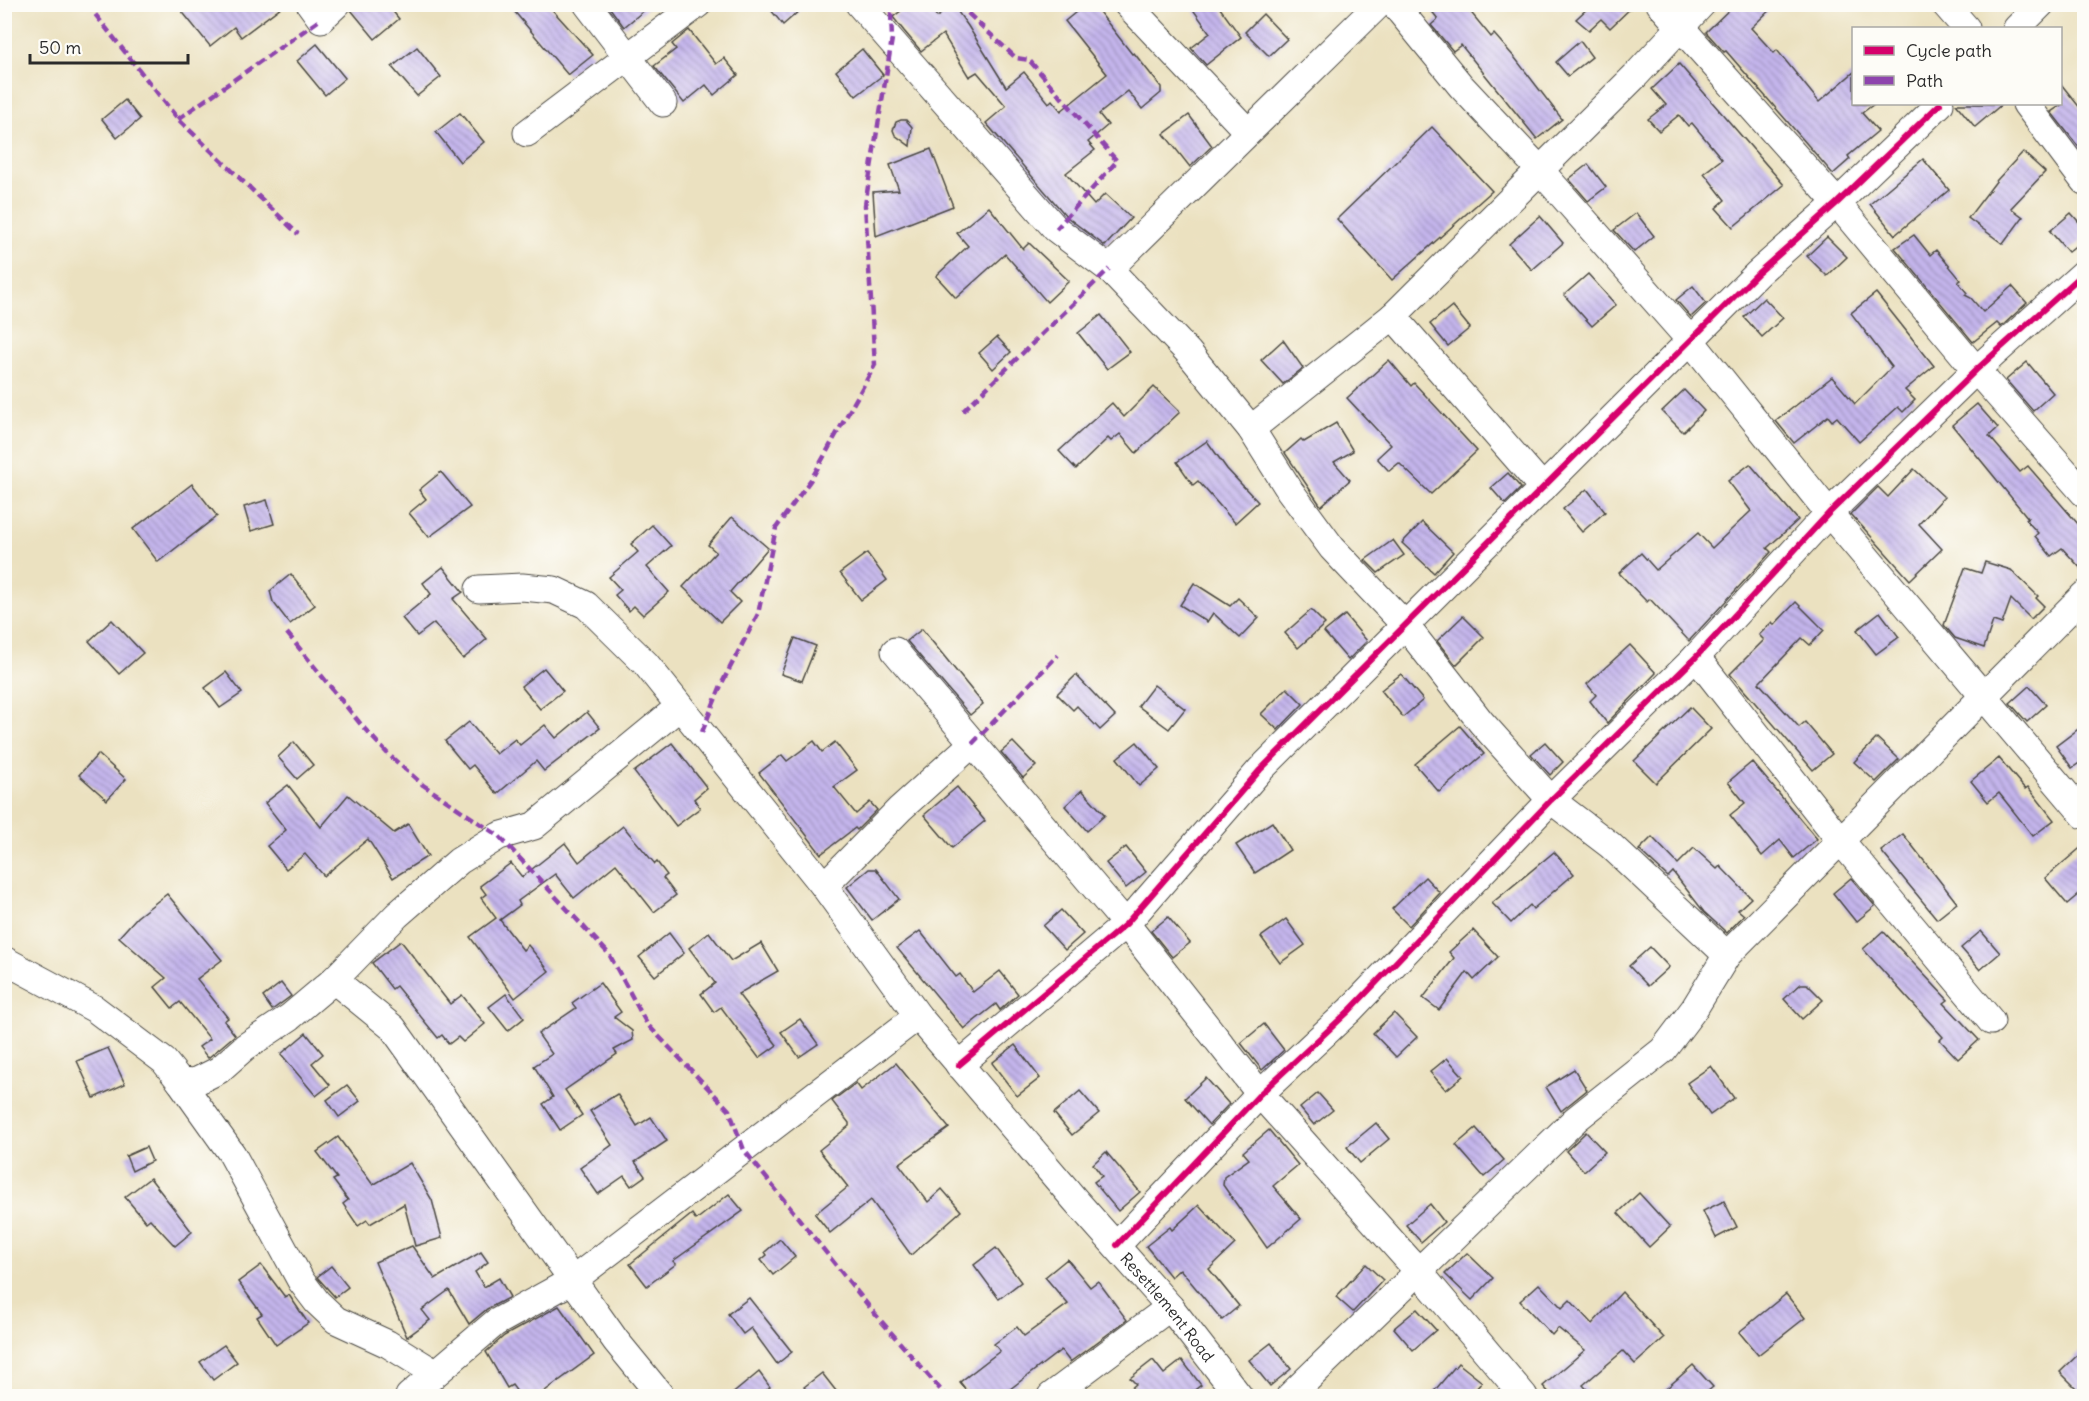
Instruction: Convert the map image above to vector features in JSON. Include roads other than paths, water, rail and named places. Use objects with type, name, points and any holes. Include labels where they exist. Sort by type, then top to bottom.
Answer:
[{"type":"street","points":[[310,4],[321,19],[337,4]]},
{"type":"street","points":[[586,4],[663,104]]},
{"type":"street","points":[[527,133],[698,4]]},
{"type":"street","points":[[859,4],[1056,229],[1109,269],[1188,352],[1251,429],[1290,491],[1332,548],[1405,625],[1480,722],[1551,800],[1610,845],[1727,955]]},
{"type":"street","points":[[1127,4],[1247,131]]},
{"type":"street","points":[[1109,269],[1378,4]]},
{"type":"street","points":[[1394,4],[1461,86],[1539,169],[1690,340],[1829,513],[1985,694],[2085,815]]},
{"type":"street","points":[[1660,4],[1837,203],[1976,370],[2085,493]]},
{"type":"street","points":[[1251,429],[1393,316],[1636,75],[1702,4]]},
{"type":"street","points":[[1945,4],[1965,27]]},
{"type":"street","points":[[2018,27],[2041,4]]},
{"type":"street","points":[[959,1065],[1126,924],[1260,770],[1758,273],[1837,203],[1939,105]]},
{"type":"street","points":[[2027,105],[2085,181]]},
{"type":"street","points":[[1118,1245],[1260,1094],[1350,1010],[1551,800],[1696,657],[1829,513],[1976,370],[2085,273]]},
{"type":"street","points":[[1393,316],[1543,488]]},
{"type":"street","name":"Resettlement Road","points":[[479,589],[522,587],[554,590],[586,605],[646,664],[824,886],[918,1016],[1118,1245],[1170,1307],[1239,1396]]},
{"type":"street","points":[[1290,1396],[1576,1119],[1663,1050],[1694,1009],[1727,955],[2085,595]]},
{"type":"street","points":[[895,651],[1126,924],[1260,1094],[1419,1272],[1524,1396]]},
{"type":"street","points":[[1696,657],[1840,840],[1991,1021]]},
{"type":"street","points":[[180,1081],[195,1082],[219,1070],[245,1047],[290,1017],[334,981],[381,930],[459,861],[499,836],[534,826],[679,706]]},
{"type":"street","points":[[824,886],[900,809],[972,744]]},
{"type":"street","points":[[4,960],[95,1009],[164,1061],[232,1154],[301,1281],[316,1302],[336,1320],[388,1344],[435,1373]]},
{"type":"street","points":[[334,981],[393,1028],[573,1280],[661,1396]]},
{"type":"street","points":[[409,1396],[495,1323],[573,1280],[918,1016]]},
{"type":"street","points":[[1051,1396],[1170,1307]]}]
